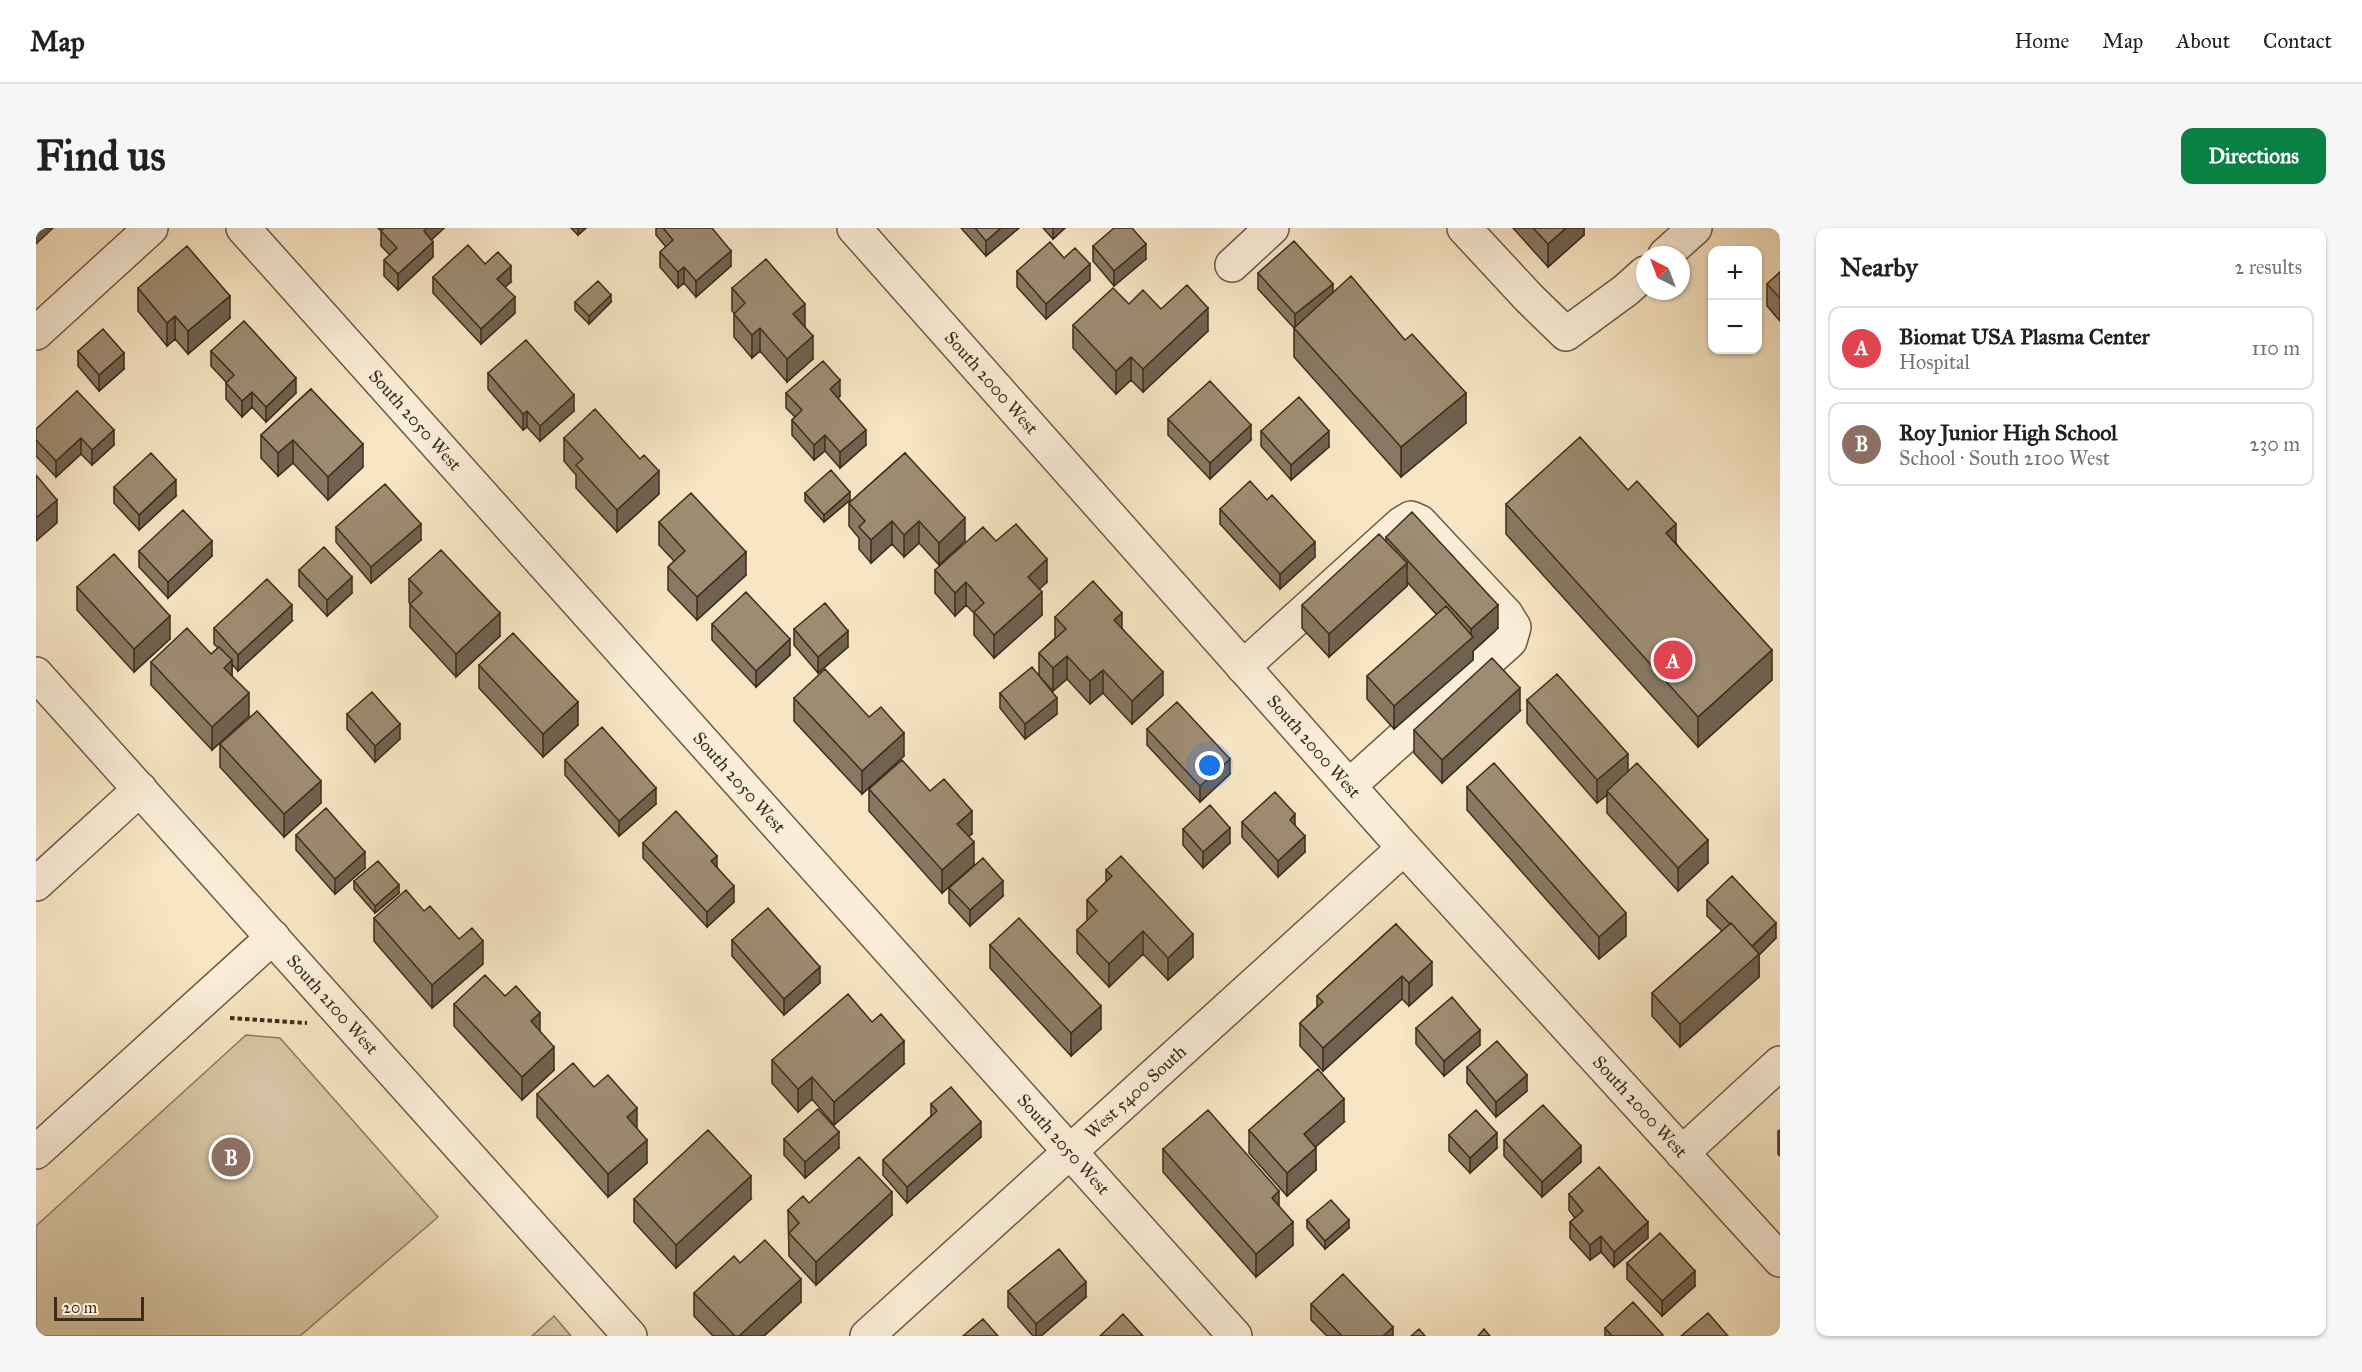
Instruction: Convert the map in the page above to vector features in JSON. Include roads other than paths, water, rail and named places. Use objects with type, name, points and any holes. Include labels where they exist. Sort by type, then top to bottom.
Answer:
[{"type":"street","points":[[36,333],[151,228]]},
{"type":"street","name":"South 2050 West","points":[[243,228],[1235,1336]]},
{"type":"street","name":"South 2000 West","points":[[854,228],[1404,848],[1780,1260]]},
{"type":"street","points":[[1232,265],[1272,228]]},
{"type":"street","points":[[1464,228],[1566,334],[1636,281]]},
{"type":"street","points":[[1675,246],[1695,228]]},
{"type":"street","points":[[1243,667],[1401,524],[1411,518],[1420,522],[1506,614],[1514,627],[1510,641],[1349,786]]},
{"type":"street","name":"South 2100 West","points":[[36,674],[630,1336]]},
{"type":"street","points":[[36,884],[140,789]]},
{"type":"street","name":"West 5400 South","points":[[867,1336],[1404,848]]},
{"type":"street","points":[[36,1152],[273,937]]},
{"type":"street","points":[[1682,1153],[1780,1063]]},
{"type":"place","name":"Biomat USA Plasma Center","points":[[1673,660]]},
{"type":"place","name":"Roy Junior High School","points":[[231,1157]]}]
